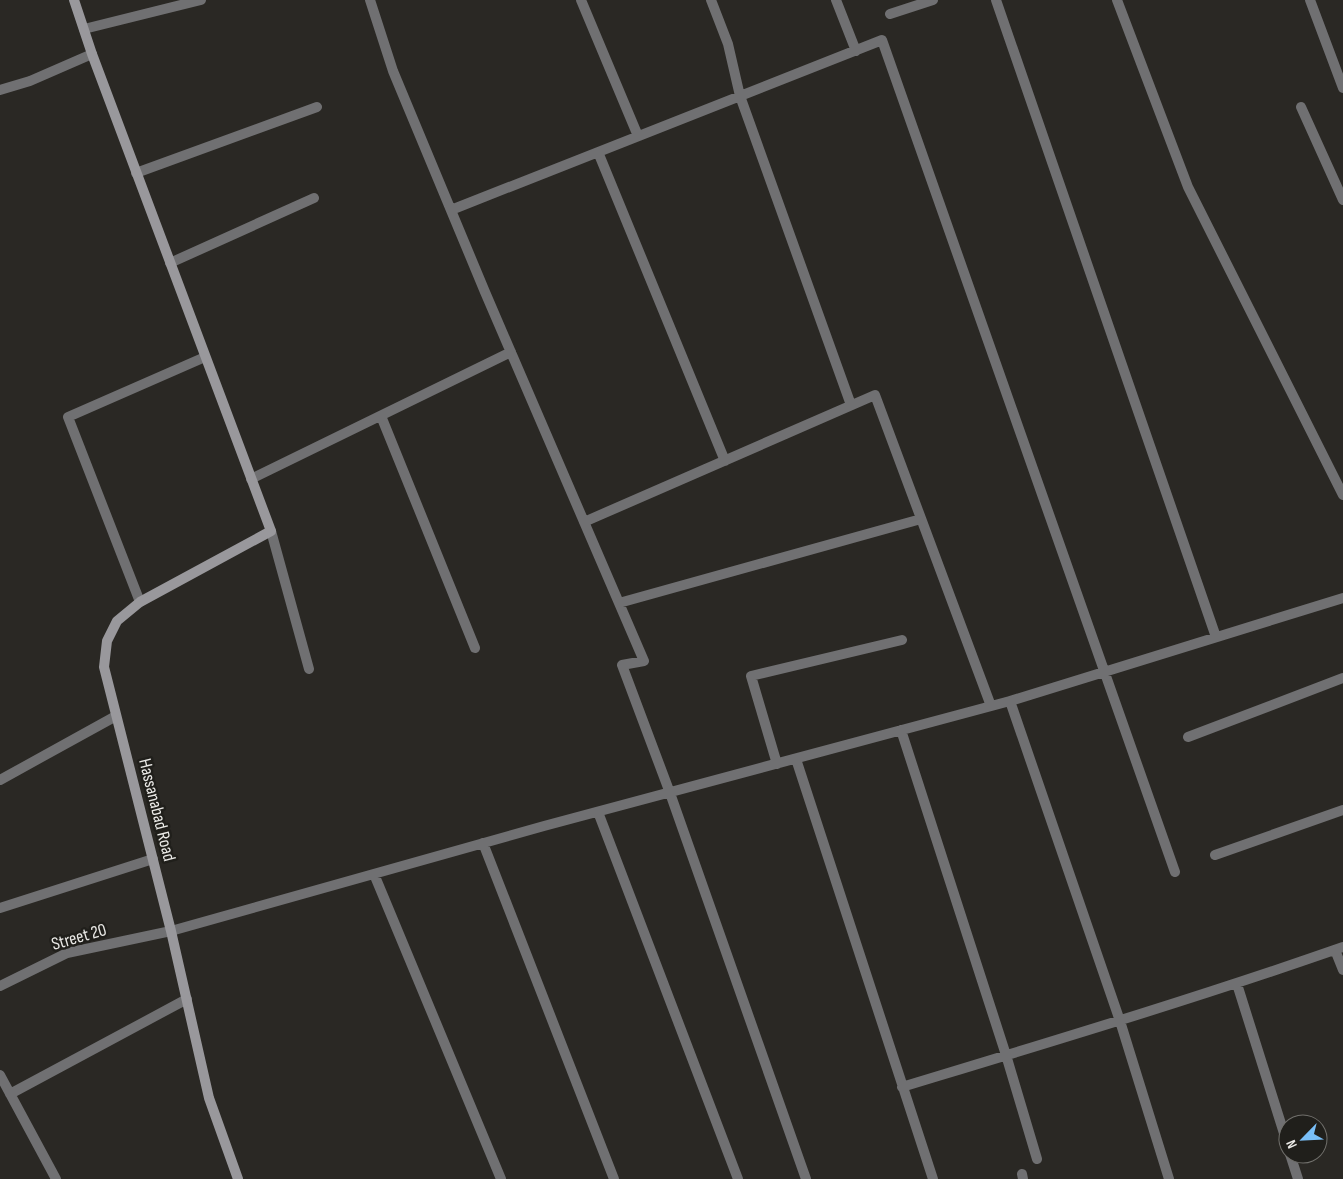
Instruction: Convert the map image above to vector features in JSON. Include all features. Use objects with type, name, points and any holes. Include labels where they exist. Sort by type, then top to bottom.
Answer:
[{"type":"street","points":[[74,0],[92,54],[204,357],[271,530],[308,669]]},
{"type":"street","points":[[84,29],[201,0]]},
{"type":"street","points":[[370,0],[393,72],[644,661],[622,665],[670,793],[806,1179]]},
{"type":"street","points":[[581,0],[638,136]]},
{"type":"street","points":[[711,0],[728,44],[740,96],[851,405]]},
{"type":"street","points":[[836,0],[856,51]]},
{"type":"street","points":[[890,14],[934,0]]},
{"type":"street","points":[[996,0],[1216,637]]},
{"type":"street","points":[[1116,0],[1188,187],[1343,495]]},
{"type":"street","points":[[1310,0],[1343,88]]},
{"type":"street","points":[[451,210],[882,40],[1175,872]]},
{"type":"street","points":[[0,90],[30,81],[92,54]]},
{"type":"street","points":[[136,173],[316,107]]},
{"type":"street","points":[[1300,107],[1343,200]]},
{"type":"street","points":[[598,152],[724,461]]},
{"type":"street","points":[[170,263],[314,198]]},
{"type":"street","points":[[251,479],[511,352]]},
{"type":"street","points":[[140,602],[68,417],[204,357]]},
{"type":"street","points":[[584,522],[876,395],[991,706]]},
{"type":"street","points":[[381,416],[475,648]]},
{"type":"street","points":[[619,603],[921,519]]},
{"type":"street","name":"Hassanabad Road","points":[[238,1179],[210,1098],[171,931],[104,667],[106,641],[117,621],[140,602],[271,530]]},
{"type":"street","name":"Street 20","points":[[0,986],[67,953],[171,931],[483,843],[1010,701],[1343,598]]},
{"type":"street","points":[[778,764],[751,676],[902,640]]},
{"type":"street","points":[[1188,737],[1343,678]]},
{"type":"street","points":[[1010,701],[1120,1021],[1169,1179]]},
{"type":"street","points":[[0,780],[116,716]]},
{"type":"street","points":[[901,730],[1006,1056],[1037,1159]]},
{"type":"street","points":[[796,759],[933,1179]]},
{"type":"street","points":[[1215,855],[1343,810]]},
{"type":"street","points":[[598,812],[738,1179]]},
{"type":"street","points":[[483,843],[614,1179]]},
{"type":"street","points":[[0,908],[153,859]]},
{"type":"street","points":[[374,874],[500,1179]]},
{"type":"street","points":[[902,1087],[1237,984],[1339,948],[1343,970]]},
{"type":"street","points":[[1237,984],[1278,1114]]},
{"type":"street","points":[[10,1094],[187,999]]},
{"type":"street","points":[[0,1076],[56,1179]]},
{"type":"street","points":[[1293,1164],[1298,1179]]}]
